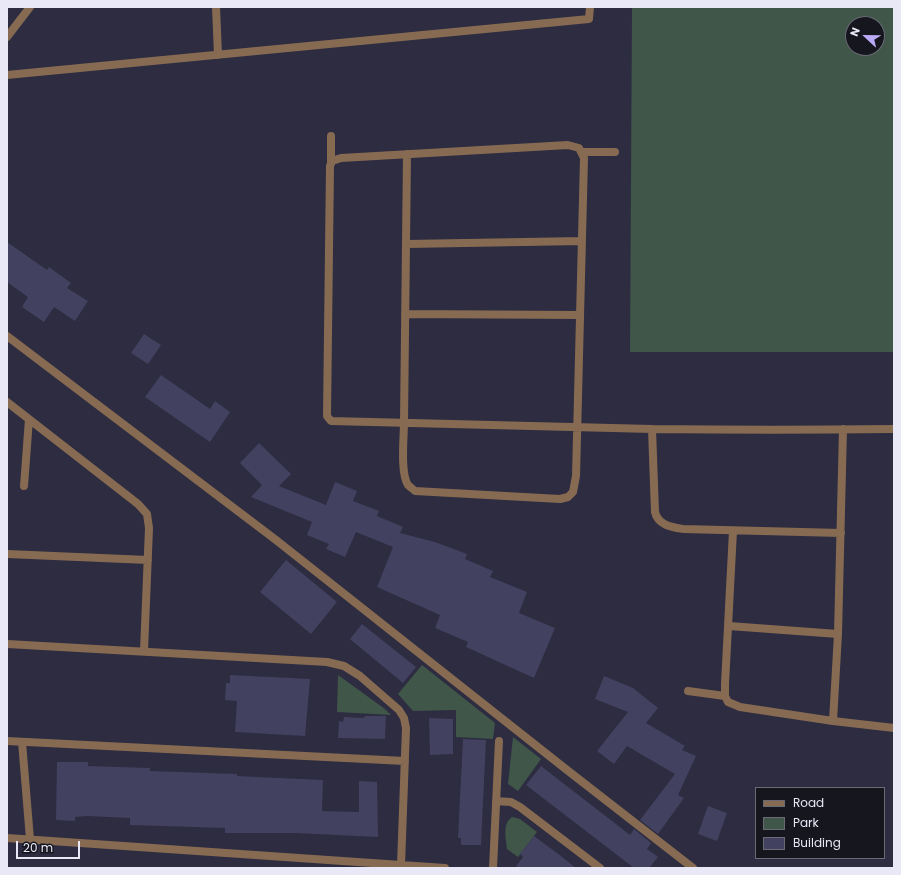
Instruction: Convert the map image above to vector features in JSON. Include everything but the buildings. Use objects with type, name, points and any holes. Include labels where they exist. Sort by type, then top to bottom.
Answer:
[{"type":"street","points":[[7,37],[30,7]]},
{"type":"street","points":[[216,7],[218,55]]},
{"type":"street","points":[[7,75],[589,19],[590,7]]},
{"type":"street","points":[[331,136],[327,416],[331,421],[652,429],[894,430]]},
{"type":"street","points":[[331,163],[336,158],[407,154],[568,145],[579,148],[582,152],[584,158],[575,484],[568,497],[560,499],[415,491],[408,486],[405,478],[404,422],[407,154]]},
{"type":"street","points":[[582,152],[615,152]]},
{"type":"street","points":[[406,244],[582,241]]},
{"type":"street","points":[[405,314],[580,315]]},
{"type":"street","points":[[7,336],[276,540],[567,770],[694,868]]},
{"type":"street","points":[[7,402],[143,509],[148,518],[148,560],[144,651]]},
{"type":"street","points":[[24,486],[29,419]]},
{"type":"street","points":[[652,429],[655,512],[659,521],[670,527],[683,529],[841,533]]},
{"type":"street","points":[[833,722],[838,634],[843,430]]},
{"type":"street","points":[[733,531],[725,696],[731,705],[740,708],[833,722],[894,728]]},
{"type":"street","points":[[7,554],[148,560]]},
{"type":"street","points":[[729,626],[838,634]]},
{"type":"street","points":[[7,644],[327,662],[344,666],[360,676],[402,713],[406,728],[401,865]]},
{"type":"street","points":[[688,691],[725,696]]},
{"type":"street","points":[[7,741],[405,761]]},
{"type":"street","points":[[493,868],[499,741]]},
{"type":"street","points":[[22,742],[30,839]]},
{"type":"street","points":[[496,801],[511,802],[520,807],[600,868]]},
{"type":"street","points":[[7,838],[445,868]]},
{"type":"green space","points":[[632,7],[894,7],[894,352],[630,352]]},
{"type":"green space","points":[[422,665],[495,723],[493,739],[456,737],[456,710],[413,711],[398,694]]},
{"type":"green space","points":[[338,675],[385,709],[391,715],[337,712]]},
{"type":"green space","points":[[513,737],[541,759],[518,791],[508,784]]},
{"type":"green space","points":[[512,817],[520,819],[537,832],[518,857],[507,849],[506,827],[507,823]]}]
